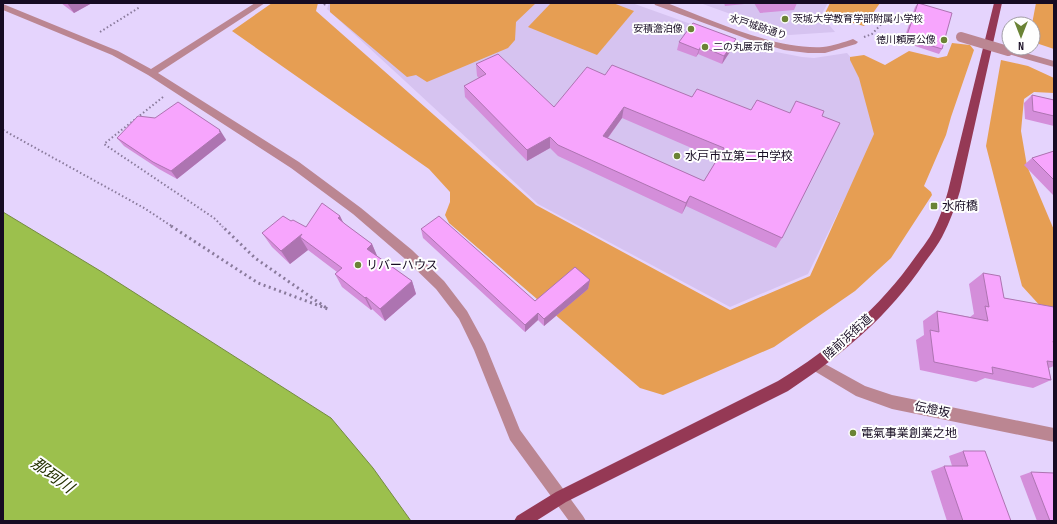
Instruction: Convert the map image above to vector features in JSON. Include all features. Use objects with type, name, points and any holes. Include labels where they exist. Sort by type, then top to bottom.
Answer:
[{"type":"main road","name":"陸前浜街道","points":[[522,521],[561,497],[783,386],[816,365],[855,334],[905,282],[937,235],[946,216],[954,191],[998,3]]},
{"type":"street","points":[[151,73],[261,3]]},
{"type":"street","name":"水戸城跡通り","points":[[658,3],[756,39],[784,47],[808,50],[825,50],[853,42]]},
{"type":"street","points":[[3,7],[86,40],[115,53],[151,73],[295,165],[358,211],[408,254],[440,285],[463,315],[480,348],[515,435],[578,521]]},
{"type":"street","points":[[958,37],[1054,64]]},
{"type":"street","name":"伝燈坂","points":[[816,365],[861,391],[892,402],[1054,435]]},
{"type":"path","points":[[86,40],[140,7]]},
{"type":"path","points":[[853,42],[872,34],[887,18],[917,26]]},
{"type":"path","points":[[3,130],[144,208],[258,283],[328,309],[255,258],[214,218],[104,144],[174,88]]},
{"type":"shaded area","points":[[272,3],[318,3],[316,11],[536,205],[730,310],[810,276],[874,134],[859,78],[850,57],[864,55],[885,65],[909,51],[938,58],[947,56],[952,43],[970,45],[974,50],[946,135],[924,186],[931,192],[932,195],[891,258],[855,291],[774,347],[663,395],[640,388],[449,223],[445,215],[450,202],[450,192],[429,169],[232,31]]},
{"type":"shaded area","name":"水戸市立第二中学校","points":[[329,3],[632,3],[761,49],[814,58],[847,53],[872,82],[884,128],[852,184],[808,274],[730,307],[538,204],[327,9]]},
{"type":"shaded area","points":[[330,3],[536,3],[516,22],[515,40],[508,48],[427,82],[416,75],[407,77],[330,12]]},
{"type":"shaded area","points":[[551,3],[613,3],[634,11],[597,55],[528,27]]},
{"type":"shaded area","name":"茨城大学教育学部附属小学校","points":[[700,3],[828,3],[821,15],[835,32],[789,35]]},
{"type":"shaded area","points":[[830,3],[880,3],[864,26],[827,16],[825,13]]},
{"type":"shaded area","points":[[1036,3],[1054,3],[1054,49],[1041,45],[1041,16],[1034,16]]},
{"type":"shaded area","points":[[1001,60],[1028,66],[1054,78],[1054,93],[1034,92],[1024,99],[1021,131],[1027,166],[1054,230],[1054,314],[1043,309],[1022,286],[986,146]]},
{"type":"water","name":"那珂川","points":[[3,212],[102,272],[331,418],[373,468],[411,521],[3,521]]},
{"type":"building","points":[[918,3],[952,13],[942,49],[906,38]]},
{"type":"building","points":[[693,23],[736,39],[724,56],[701,46],[699,50],[679,42]]},
{"type":"building","points":[[498,54],[554,107],[587,67],[605,75],[612,65],[692,97],[697,89],[751,110],[757,100],[790,113],[796,101],[824,111],[822,116],[840,123],[782,238],[690,196],[686,203],[558,145],[550,137],[527,150],[464,86],[486,74],[476,64]],"holes":[[[624,107],[724,148],[704,181],[603,136]]]},
{"type":"building","points":[[1032,95],[1054,100],[1054,116],[1033,111]]},
{"type":"building","points":[[178,102],[221,132],[171,171],[153,162],[117,138],[138,116],[155,118]]},
{"type":"building","points":[[1054,151],[1054,180],[1032,158]]},
{"type":"building","name":"リバーハウス","points":[[322,203],[340,216],[338,218],[345,224],[372,244],[367,249],[412,281],[380,309],[335,274],[342,268],[300,237],[302,234],[281,251],[262,233],[283,216],[306,227]]},
{"type":"building","points":[[439,216],[535,301],[575,267],[590,280],[544,319],[538,313],[525,325],[421,229]]},
{"type":"building","points":[[983,273],[1000,276],[1004,298],[1054,307],[1054,362],[1047,361],[1051,380],[992,367],[993,374],[934,362],[930,330],[939,332],[937,311],[988,321],[985,306],[989,307]]},
{"type":"building","points":[[963,451],[985,451],[1011,521],[963,521],[944,466],[968,466]]},
{"type":"building","points":[[1031,472],[1054,473],[1054,521],[1050,521]]},
{"type":"place","name":"茨城大学教育学部附属小学校","points":[[785,19]]},
{"type":"place","name":"安積澹泊像","points":[[691,29]]},
{"type":"place","name":"徳川頼房公像","points":[[944,40]]},
{"type":"place","name":"二の丸展示館","points":[[705,47]]},
{"type":"place","name":"水戸市立第二中学校","points":[[677,156]]},
{"type":"place","name":"水府橋","points":[[934,206]]},
{"type":"place","name":"リバーハウス","points":[[358,265]]},
{"type":"place","name":"電氣事業創業之地","points":[[853,433]]}]
